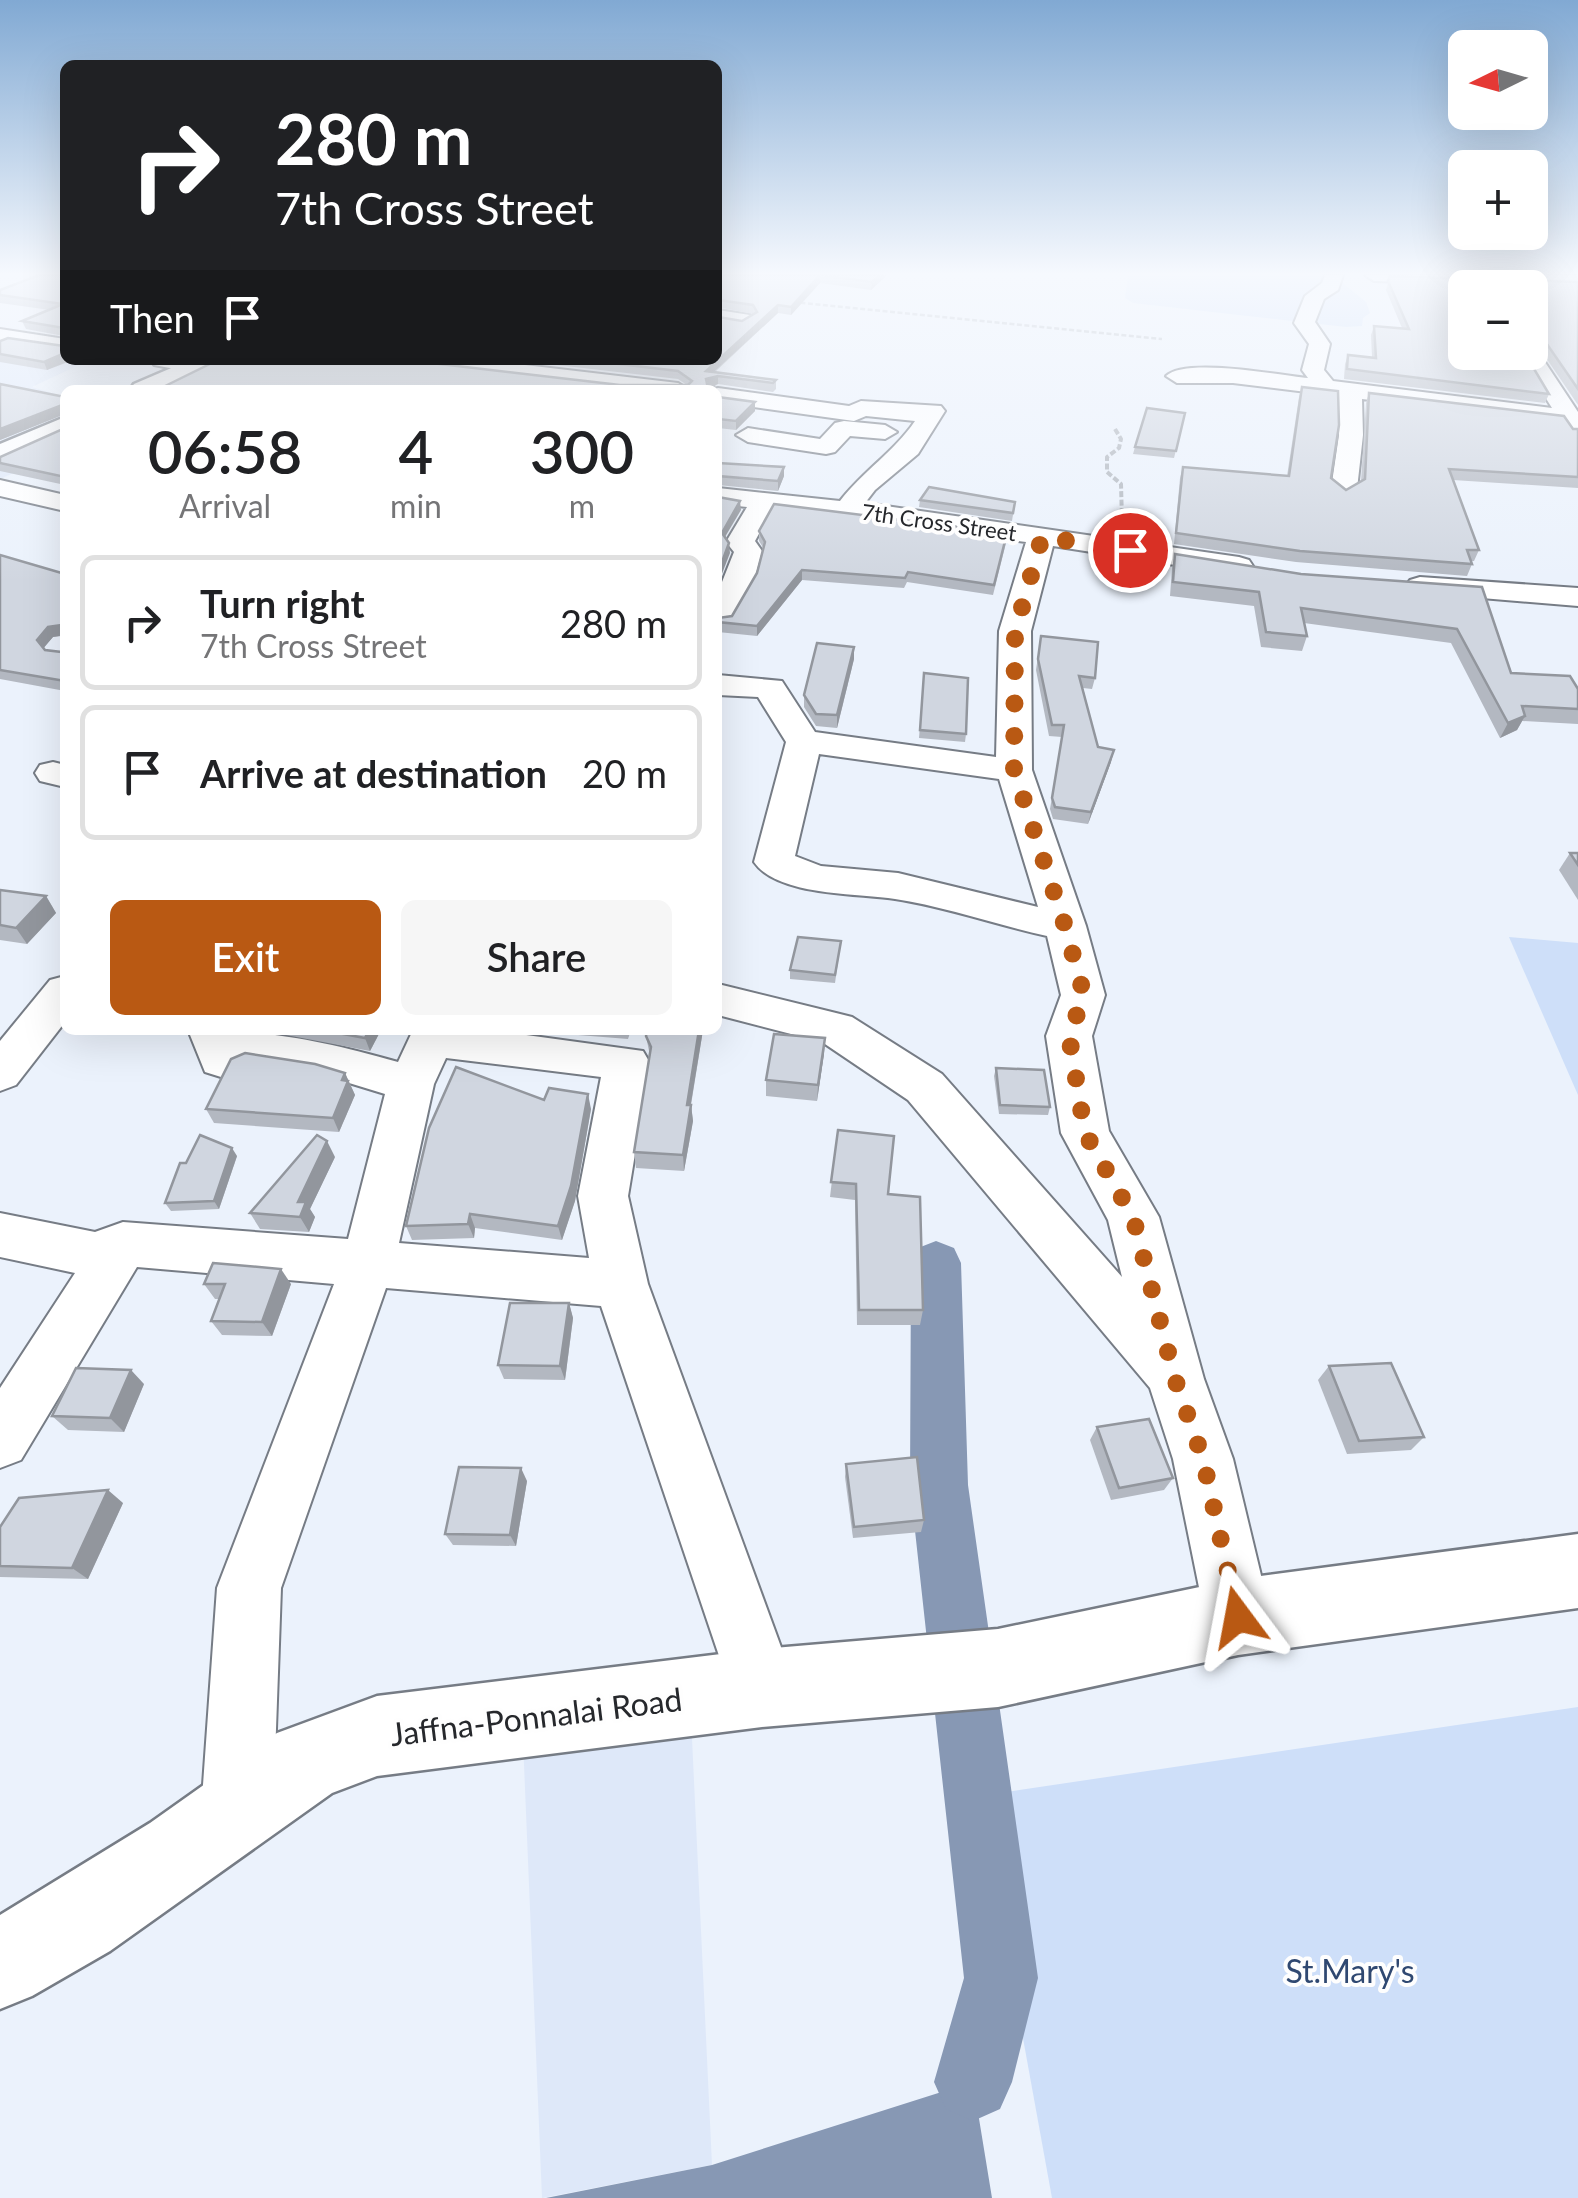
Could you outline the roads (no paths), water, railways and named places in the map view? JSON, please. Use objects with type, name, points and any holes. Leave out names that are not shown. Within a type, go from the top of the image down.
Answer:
[{"type":"main road","points":[[0,455],[60,431]]},
{"type":"main road","name":"Jaffna-Ponnalai Road","points":[[0,1964],[80,1920],[306,1762],[376,1736],[762,1688],[962,1671],[1238,1617],[1578,1571]]},
{"type":"street","points":[[589,378],[642,385]]},
{"type":"street","points":[[1245,378],[1574,423]]},
{"type":"street","points":[[1323,378],[1338,389],[1350,435],[1344,489]]},
{"type":"street","points":[[1544,378],[1574,423]]},
{"type":"street","points":[[722,395],[788,397],[854,414],[860,408],[930,416]]},
{"type":"street","points":[[788,397],[742,441],[826,447],[844,428],[930,416]]},
{"type":"street","points":[[847,508],[866,484],[909,449],[930,416]]},
{"type":"street","points":[[0,488],[60,502]]},
{"type":"street","name":"7th Cross Street","points":[[722,497],[847,508],[1258,569]]},
{"type":"street","points":[[722,610],[745,565],[748,551],[740,542],[763,502]]},
{"type":"street","points":[[1042,537],[1015,632],[1014,770],[1084,995],[1069,1036],[1085,1133],[1133,1217],[1175,1379],[1203,1459],[1238,1617]]},
{"type":"street","points":[[1396,584],[1578,596]]},
{"type":"street","points":[[722,684],[770,688],[784,716],[804,741],[1014,770]]},
{"type":"street","points":[[804,741],[774,862],[815,878],[898,886],[1065,926]]},
{"type":"street","points":[[0,1073],[60,996]]},
{"type":"street","points":[[722,1001],[836,1030],[925,1087],[1175,1379]]},
{"type":"street","points":[[218,1035],[221,1060],[246,1045],[323,1058],[411,1084]]},
{"type":"street","points":[[208,1833],[249,1588],[369,1261],[411,1084],[434,1035],[626,1063],[603,1196],[622,1284],[762,1688]]},
{"type":"street","points":[[0,1235],[96,1255],[123,1244],[622,1284]]},
{"type":"street","points":[[0,1440],[123,1244]]},
{"type":"waterway","points":[[936,1263],[939,1485],[1001,1978],[973,2082]]},
{"type":"park label","name":"St.Mary's","points":[[1350,1970]]}]
